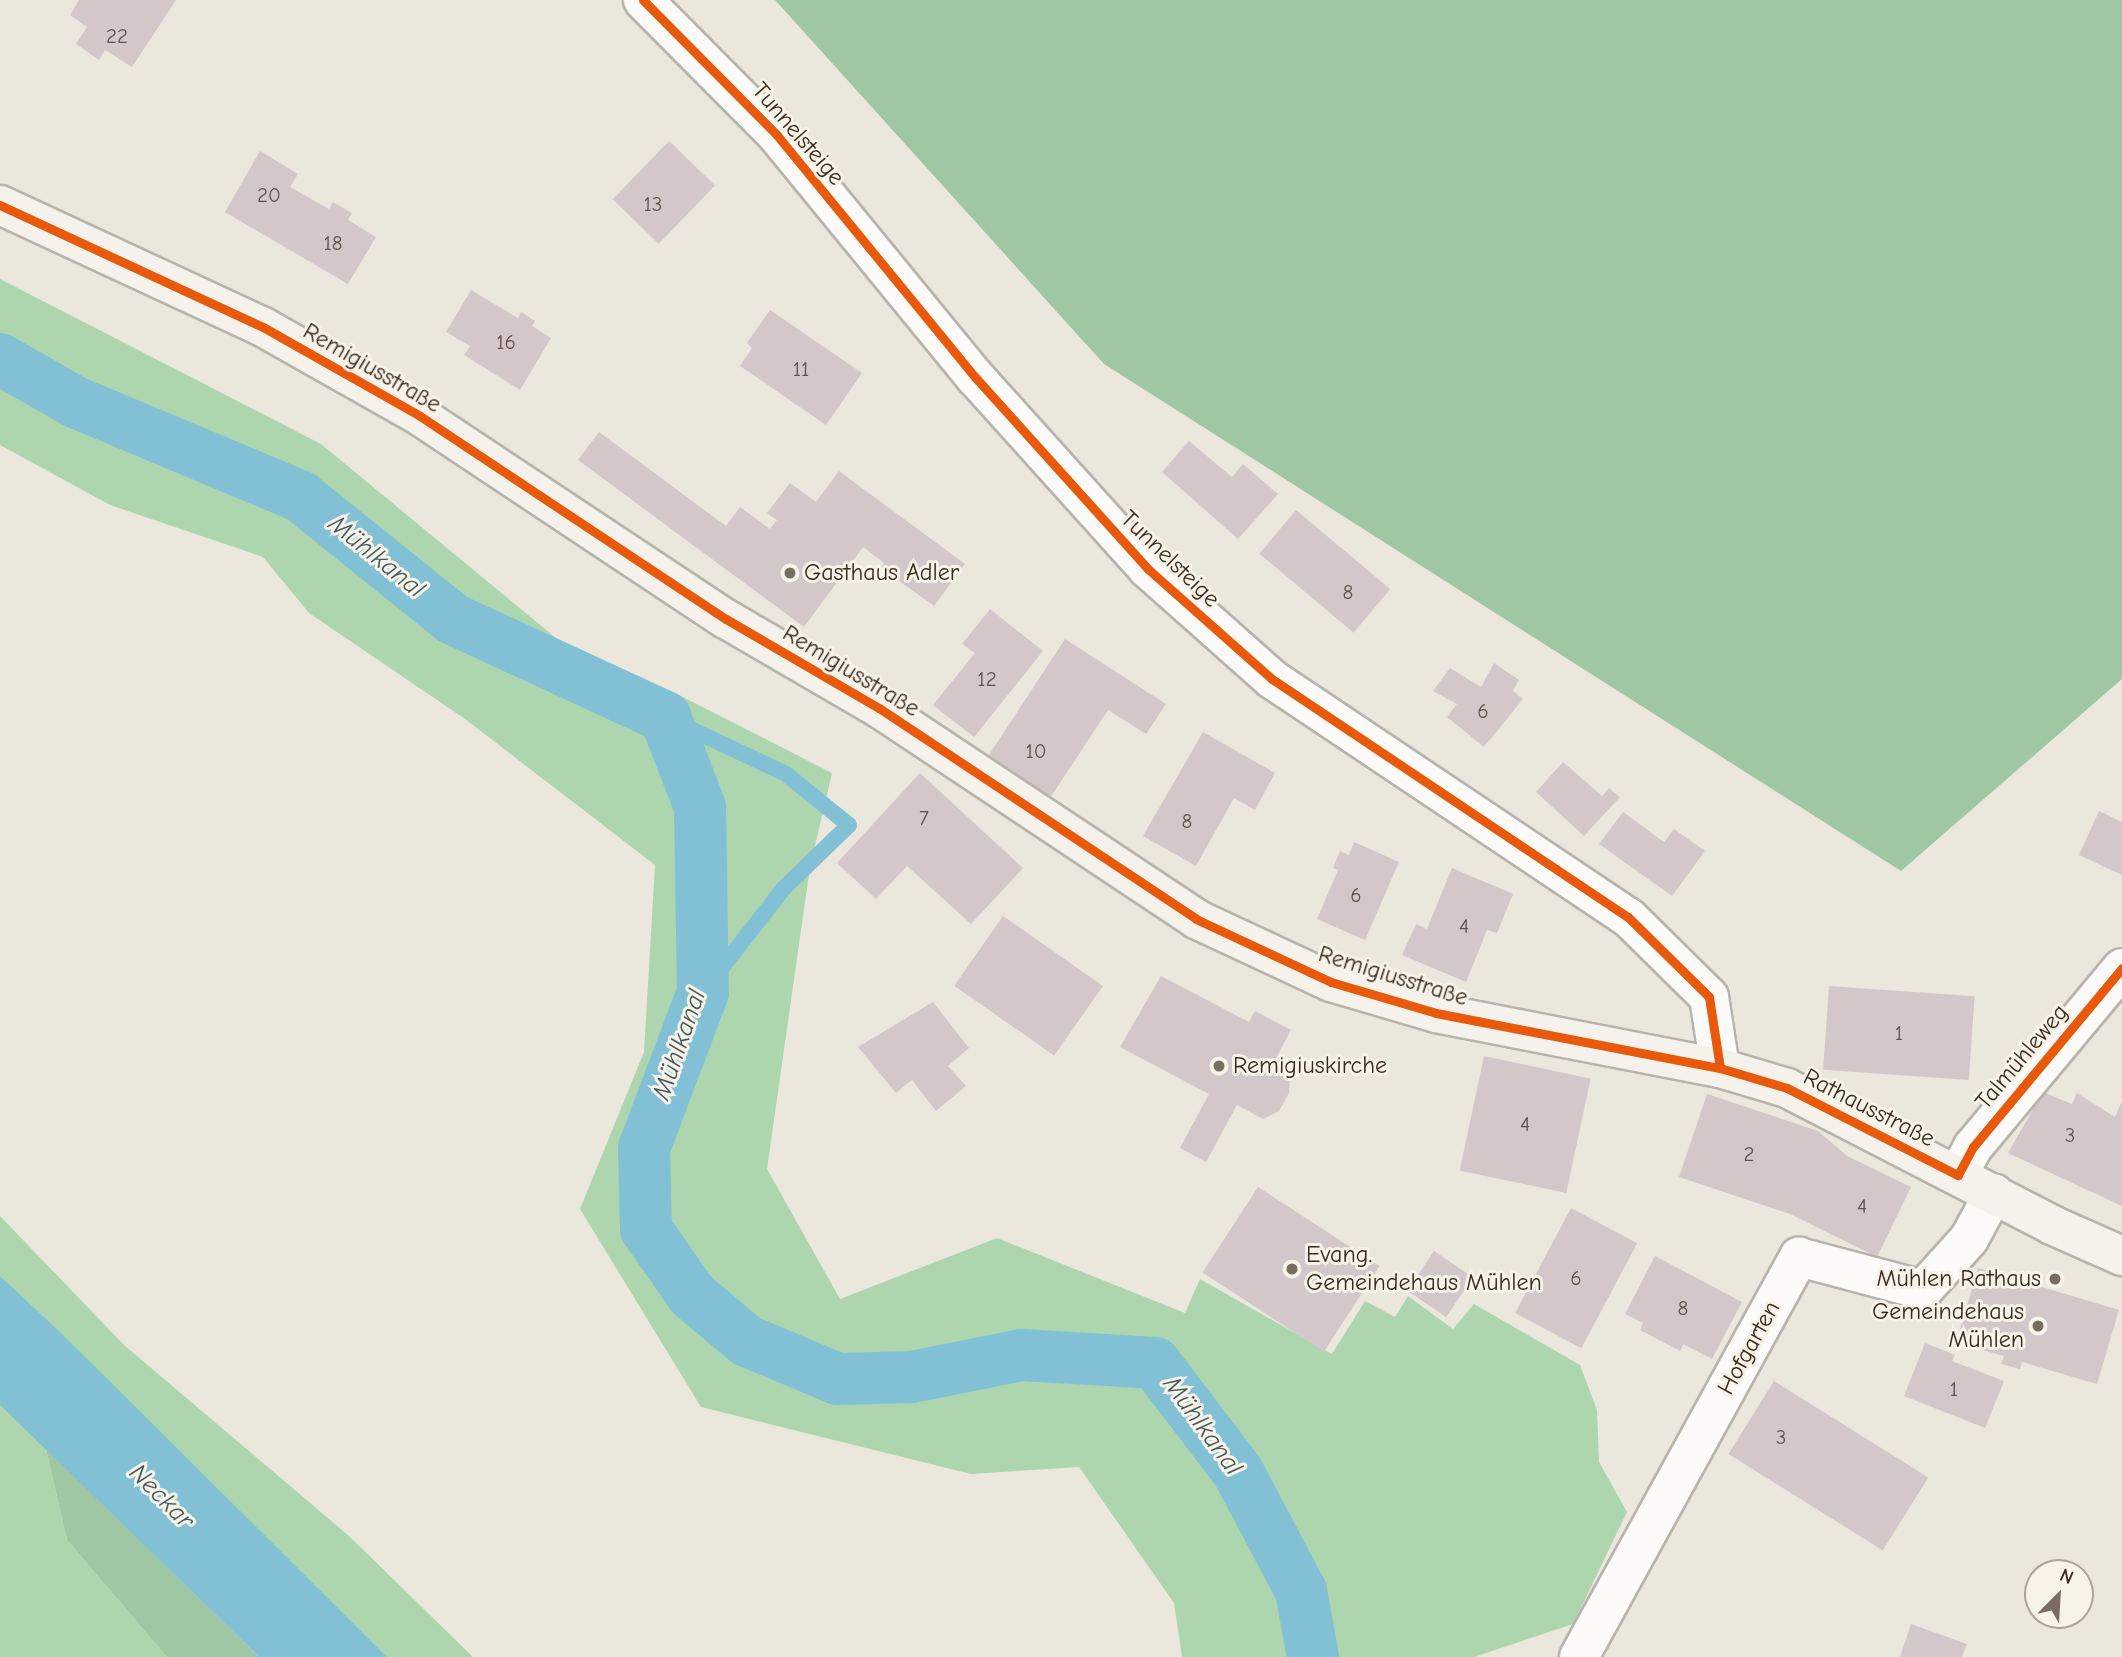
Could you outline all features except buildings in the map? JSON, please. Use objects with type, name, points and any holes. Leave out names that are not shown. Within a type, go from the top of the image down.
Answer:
[{"type":"main road","name":"Remigiusstraße","points":[[0,205],[263,327],[420,416],[726,619],[879,708],[1196,919],[1331,982],[1436,1013],[1720,1068]]},
{"type":"main road","name":"Rathausstraße","points":[[1720,1068],[1787,1088],[2122,1256]]},
{"type":"street","name":"Tunnelsteige","points":[[643,0],[776,134],[976,378],[1148,569],[1272,679],[1628,917],[1709,997],[1720,1068]]},
{"type":"street","name":"Talmühleweg","points":[[1958,1175],[1973,1147],[2122,968]]},
{"type":"street","name":"Hofgarten","points":[[1579,1657],[1799,1257],[1923,1290],[1969,1239],[1994,1193]]},
{"type":"green space","points":[[775,0],[2122,0],[2122,679],[1901,871],[1104,364]]},
{"type":"green space","points":[[0,279],[321,444],[568,648],[671,691],[832,773],[810,867],[767,1169],[840,1299],[997,1238],[1185,1313],[1200,1279],[1332,1354],[1365,1301],[1395,1317],[1408,1296],[1453,1329],[1474,1304],[1580,1365],[1597,1410],[1599,1462],[1627,1512],[1573,1624],[1474,1657],[1182,1657],[1174,1603],[1079,1467],[971,1474],[701,1407],[580,1209],[644,1052],[655,865],[465,719],[309,613],[263,557],[110,505],[0,445]]},
{"type":"green space","points":[[0,1216],[124,1345],[349,1536],[473,1657],[387,1657],[0,1276]]},
{"type":"green space","points":[[0,1405],[46,1449],[67,1540],[167,1657],[0,1657]]},
{"type":"green space","points":[[46,1449],[259,1657],[167,1657],[67,1540]]},
{"type":"water","name":"Neckar","points":[[0,1276],[61,1333],[387,1657],[259,1657],[0,1405]]},
{"type":"waterway","name":"Mühlkanal","points":[[0,359],[75,402],[300,496],[453,619],[665,717],[700,807],[703,992],[644,1148],[646,1229],[692,1295],[747,1341],[838,1379],[912,1377],[1022,1355],[1155,1363],[1238,1472],[1301,1591],[1313,1657]]},
{"type":"waterway","points":[[665,717],[786,774],[849,825],[783,889],[703,992]]},
{"type":"cycle path","points":[[643,0],[776,134],[976,378],[1148,569],[1272,679],[1628,917],[1709,997],[1720,1068]]},
{"type":"cycle path","points":[[0,205],[263,327],[420,416],[726,619],[879,708],[1196,919],[1331,982],[1436,1013],[1720,1068],[1787,1088],[1958,1175],[1973,1147],[2122,968]]},
{"type":"place","name":"Gasthaus Adler","points":[[790,573]]},
{"type":"place","name":"Remigiuskirche","points":[[1219,1066]]},
{"type":"place","name":"Evang. Gemeindehaus Mühlen","points":[[1292,1269]]},
{"type":"place","name":"Mühlen Rathaus","points":[[2055,1279]]},
{"type":"place","name":"Gemeindehaus Mühlen","points":[[2038,1326]]}]
